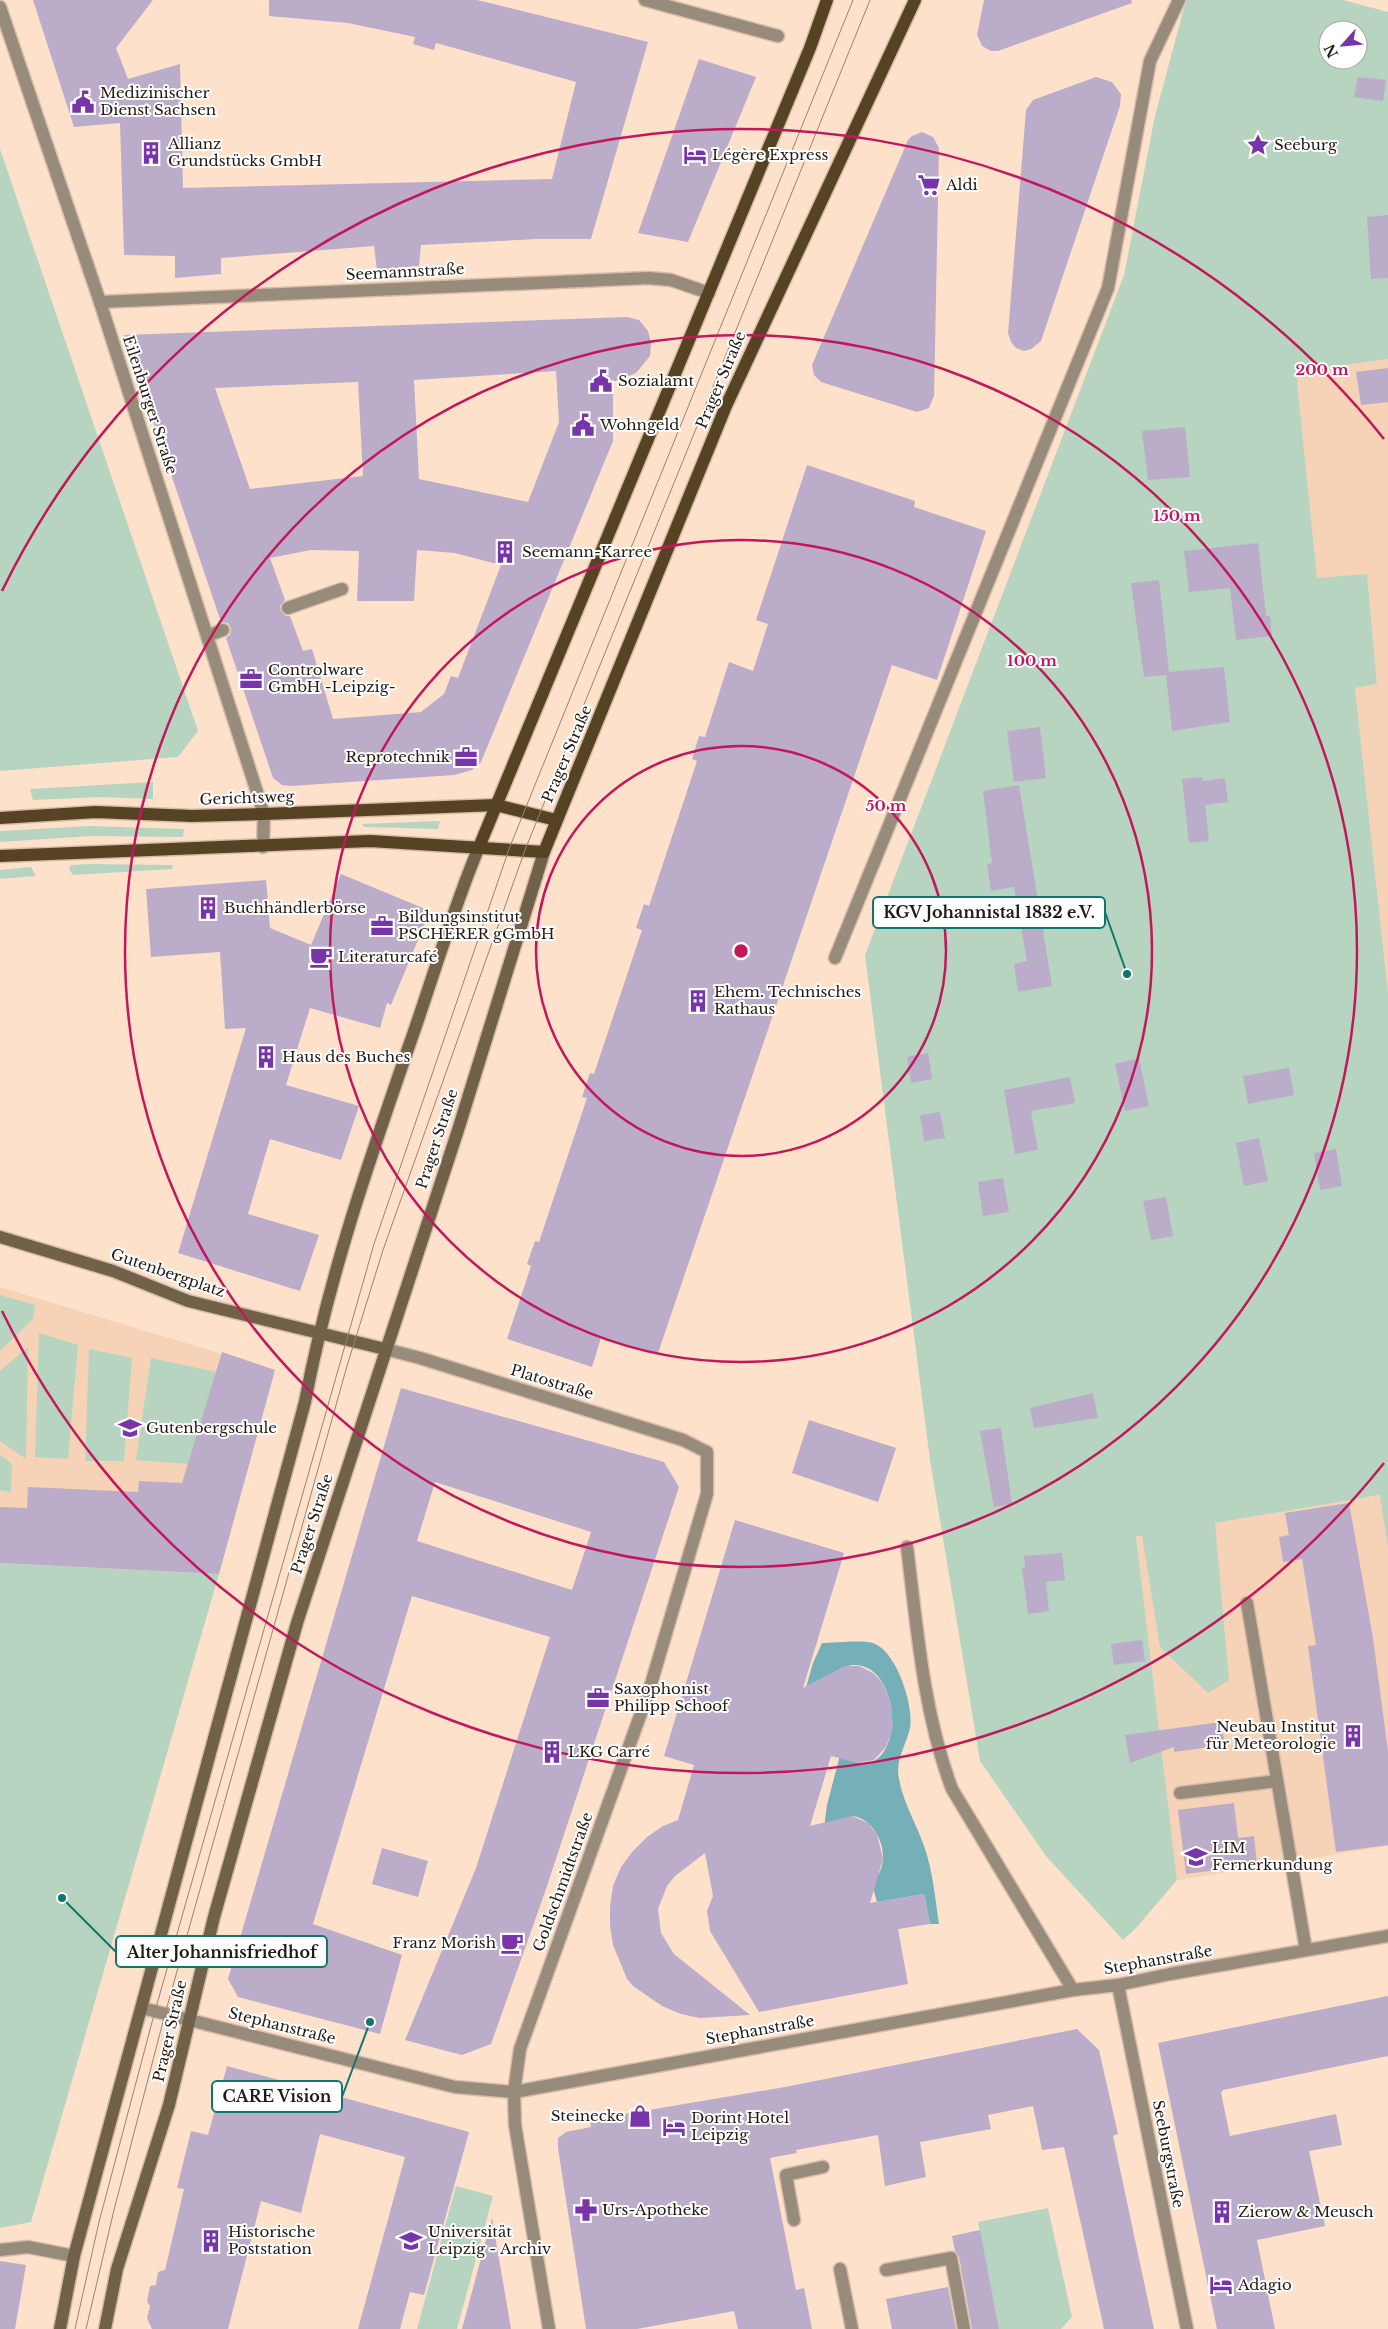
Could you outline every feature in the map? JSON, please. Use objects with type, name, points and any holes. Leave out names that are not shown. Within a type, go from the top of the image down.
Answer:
[{"type":"main road","points":[[60,2329],[74,2256],[305,1402],[318,1334],[366,1170],[459,894],[810,48],[827,0]]},
{"type":"main road","name":"Prager Straße","points":[[105,2329],[118,2269],[169,2105],[214,1917],[297,1623],[459,1127],[544,852],[609,698],[726,406],[915,0]]},
{"type":"main road","name":"Gerichtsweg","points":[[0,818],[96,812],[192,816],[496,805],[556,820]]},
{"type":"main road","points":[[0,856],[264,847],[370,841],[544,852]]},
{"type":"main road","name":"Gutenbergplatz","points":[[0,1236],[113,1271],[188,1301],[385,1349]]},
{"type":"street","points":[[644,0],[778,36]]},
{"type":"street","points":[[835,958],[1108,288],[1150,61],[1179,0]]},
{"type":"street","name":"Eilenburger Straße","points":[[0,7],[100,302],[264,814],[264,847]]},
{"type":"street","name":"Seemannstraße","points":[[100,302],[648,278],[670,280],[709,293]]},
{"type":"street","points":[[288,608],[342,589]]},
{"type":"street","points":[[206,636],[224,630]]},
{"type":"street","name":"Platostraße","points":[[385,1349],[420,1358],[673,1437],[706,1452]]},
{"type":"street","name":"Goldschmidtstraße","points":[[550,2329],[515,2125],[514,2092],[520,2049],[649,1691],[707,1494],[706,1452]]},
{"type":"street","points":[[907,1547],[920,1648],[941,1759],[952,1789],[1074,1990]]},
{"type":"street","points":[[1247,1603],[1306,1950]]},
{"type":"street","points":[[1180,1793],[1277,1781]]},
{"type":"street","name":"Stephanstraße","points":[[142,2008],[455,2087],[514,2092],[1074,1990],[1118,1985],[1388,1936]]},
{"type":"street","name":"Seeburgstraße","points":[[1118,1985],[1187,2329]]},
{"type":"street","points":[[794,2220],[786,2175],[823,2168]]},
{"type":"street","points":[[0,2250],[28,2247],[74,2256]]},
{"type":"street","points":[[886,2270],[951,2258],[964,2329]]},
{"type":"street","points":[[840,2269],[852,2329]]},
{"type":"shaded area","points":[[1388,359],[1388,993],[1355,688],[1377,684],[1367,574],[1317,579],[1296,371]]},
{"type":"shaded area","name":"Gutenbergschule","points":[[0,1287],[275,1370],[219,1574],[0,1563]]},
{"type":"shaded area","points":[[1381,1495],[1388,1549],[1388,1846],[1177,1880],[1136,1536]]},
{"type":"green space","points":[[1186,0],[1343,0],[1388,12],[1388,359],[1296,371],[1317,578],[1367,574],[1377,684],[1355,688],[1388,993],[1388,1549],[1380,1495],[1215,1523],[1229,1680],[1208,1693],[1160,1647],[1142,1536],[1136,1536],[1177,1880],[1136,1928],[1123,1940],[1046,1856],[980,1761],[930,1460],[865,955],[1124,275],[1155,116]]},
{"type":"green space","points":[[0,149],[198,731],[178,757],[0,771]]},
{"type":"green space","points":[[153,782],[153,799],[99,797],[33,800],[30,789]]},
{"type":"green space","points":[[440,821],[438,829],[364,827],[362,824]]},
{"type":"green space","points":[[90,826],[184,829],[183,837],[91,836],[0,842],[0,831]]},
{"type":"green space","points":[[71,865],[172,865],[173,867],[172,869],[73,875],[69,869]]},
{"type":"green space","points":[[31,867],[36,876],[0,879],[0,870]]},
{"type":"green space","points":[[0,1295],[35,1305],[33,1319],[0,1351]]},
{"type":"green space","points":[[39,1333],[78,1345],[68,1459],[35,1457]]},
{"type":"green space","points":[[28,1347],[26,1459],[0,1441],[0,1371]]},
{"type":"green space","points":[[89,1349],[132,1358],[124,1461],[85,1461]]},
{"type":"green space","points":[[151,1358],[216,1372],[188,1464],[136,1460]]},
{"type":"green space","points":[[0,1455],[12,1464],[11,1492],[0,1490]]},
{"type":"green space","points":[[0,1563],[219,1574],[31,2222],[0,2228]]},
{"type":"green space","points":[[456,2186],[493,2196],[457,2329],[417,2329]]},
{"type":"green space","points":[[1048,2208],[1072,2317],[1061,2329],[999,2329],[978,2222]]},
{"type":"water","points":[[857,1641],[875,1644],[883,1649],[890,1658],[902,1681],[911,1718],[910,1728],[898,1765],[899,1779],[903,1796],[921,1837],[930,1865],[939,1924],[930,1924],[924,1894],[877,1902],[874,1885],[881,1868],[882,1849],[877,1834],[866,1822],[852,1816],[823,1836],[827,1805],[840,1755],[862,1763],[878,1759],[888,1744],[892,1725],[890,1703],[883,1683],[870,1669],[852,1665],[847,1666],[805,1691],[813,1663],[822,1643]]},
{"type":"building","name":"Allianz Grundstücks GmbH","points":[[33,0],[153,0],[116,48],[128,79],[180,64],[183,188],[552,179],[576,82],[436,43],[434,50],[413,44],[415,37],[348,23],[269,16],[269,0],[477,0],[648,42],[591,239],[537,239],[421,245],[419,266],[377,270],[374,246],[221,258],[221,274],[175,278],[175,256],[124,255],[120,123],[74,127]]},
{"type":"building","points":[[984,0],[1131,0],[1132,3],[998,51],[991,51],[982,46],[977,35]]},
{"type":"building","name":"Légère Express","points":[[699,59],[756,77],[688,242],[638,233]]},
{"type":"building","points":[[1096,77],[1112,82],[1121,94],[1120,106],[1041,341],[1031,349],[1024,351],[1016,348],[1011,342],[1008,333],[1026,110],[1033,100]]},
{"type":"building","points":[[1358,77],[1386,80],[1383,101],[1354,97]]},
{"type":"building","points":[[922,132],[933,137],[939,148],[934,396],[929,408],[917,412],[821,382],[814,375],[812,365],[908,140]]},
{"type":"building","points":[[1388,215],[1388,278],[1371,279],[1367,217]]},
{"type":"building","name":"Seemann-Karree","points":[[627,317],[639,320],[648,331],[651,343],[650,356],[636,373],[613,382],[613,441],[481,762],[472,770],[454,775],[291,786],[282,785],[273,778],[226,638],[230,635],[231,628],[228,623],[221,622],[124,335]],"holes":[[[556,371],[559,422],[528,502],[419,479],[414,380]],[[358,382],[363,476],[250,489],[215,388]],[[311,550],[359,551],[357,601],[414,601],[417,550],[455,553],[501,565],[458,678],[451,676],[444,694],[421,712],[333,719],[312,649],[303,651],[290,616],[286,616],[281,611],[280,606],[285,600],[270,558]]]},
{"type":"building","points":[[1388,368],[1388,402],[1361,405],[1356,372]]},
{"type":"building","points":[[1185,427],[1190,477],[1148,480],[1142,431]]},
{"type":"building","name":"Ehem. Technisches Rathaus","points":[[807,465],[915,501],[914,507],[986,531],[937,680],[892,665],[658,1353],[601,1338],[592,1367],[507,1339],[531,1266],[527,1264],[535,1241],[539,1242],[587,1098],[582,1097],[590,1073],[594,1074],[642,930],[636,928],[644,904],[649,906],[697,761],[692,759],[699,736],[705,737],[729,662],[753,671],[768,624],[756,620]]},
{"type":"building","points":[[1258,543],[1266,616],[1270,616],[1272,636],[1236,640],[1230,588],[1189,592],[1184,551]]},
{"type":"building","points":[[1159,580],[1169,672],[1224,667],[1230,722],[1172,731],[1166,675],[1144,677],[1131,583]]},
{"type":"building","points":[[1040,727],[1046,778],[1014,782],[1007,731]]},
{"type":"building","points":[[1202,777],[1203,781],[1225,778],[1228,802],[1205,805],[1209,841],[1189,843],[1182,779]]},
{"type":"building","points":[[1019,785],[1052,986],[1018,992],[1014,964],[1027,961],[1014,887],[991,891],[987,864],[992,863],[983,791]]},
{"type":"building","name":"Haus des Buches","points":[[341,874],[430,911],[391,1005],[387,1003],[380,1028],[310,1008],[286,1085],[359,1106],[341,1160],[270,1139],[248,1214],[319,1235],[300,1291],[178,1253],[246,1028],[225,1029],[220,952],[151,957],[146,889],[266,880],[270,928],[311,945]]},
{"type":"building","points":[[928,1053],[932,1079],[911,1083],[907,1057]]},
{"type":"building","points":[[1139,1058],[1149,1106],[1125,1111],[1115,1064]]},
{"type":"building","points":[[1289,1068],[1294,1095],[1248,1104],[1243,1076]]},
{"type":"building","points":[[1070,1077],[1075,1103],[1031,1111],[1038,1150],[1015,1154],[1004,1090]]},
{"type":"building","points":[[940,1112],[945,1138],[924,1141],[920,1115]]},
{"type":"building","points":[[1259,1138],[1268,1181],[1244,1186],[1236,1143]]},
{"type":"building","points":[[1336,1149],[1342,1186],[1320,1190],[1314,1153]]},
{"type":"building","points":[[1003,1178],[1009,1212],[983,1216],[978,1182]]},
{"type":"building","points":[[1166,1197],[1173,1236],[1151,1240],[1143,1201]]},
{"type":"building","points":[[222,1352],[275,1370],[219,1574],[0,1563],[0,1507],[27,1508],[28,1487],[138,1492],[139,1481],[182,1483]]},
{"type":"building","points":[[401,1388],[664,1462],[679,1487],[545,1892],[491,2044],[462,2055],[405,2040],[476,1868],[550,1637],[412,1596],[313,1924],[402,1955],[380,2034],[238,1997],[228,1979]],"holes":[[[435,1482],[591,1532],[572,1590],[417,1541]]]},
{"type":"building","points":[[1093,1393],[1098,1418],[1034,1428],[1030,1408]]},
{"type":"building","points":[[809,1420],[896,1448],[878,1502],[792,1473]]},
{"type":"building","points":[[1001,1428],[1012,1504],[994,1507],[980,1431]]},
{"type":"building","name":"Neubau Institut für Meteorologie","points":[[1349,1503],[1373,1638],[1388,1751],[1388,1845],[1336,1852],[1308,1646],[1316,1645],[1302,1559],[1283,1562],[1279,1537],[1289,1535],[1285,1513]]},
{"type":"building","points":[[735,1520],[844,1553],[803,1688],[845,1666],[859,1666],[873,1673],[882,1682],[891,1702],[893,1728],[886,1747],[874,1760],[858,1763],[831,1756],[810,1826],[852,1816],[868,1823],[877,1834],[883,1859],[870,1903],[924,1894],[930,1924],[898,1929],[908,1984],[759,2012],[710,1931],[707,1911],[713,1896],[705,1853],[675,1876],[667,1886],[658,1909],[661,1933],[674,1954],[750,2015],[700,2018],[681,2014],[662,2006],[633,1986],[627,1979],[613,1945],[610,1926],[610,1906],[613,1886],[621,1867],[633,1851],[647,1837],[663,1826],[678,1820],[694,1765],[664,1756]]},
{"type":"building","points":[[1062,1553],[1065,1580],[1046,1582],[1049,1611],[1028,1614],[1022,1568],[1025,1568],[1024,1556]]},
{"type":"building","points":[[1142,1640],[1145,1661],[1114,1665],[1111,1644]]},
{"type":"building","points":[[1221,1722],[1225,1745],[1174,1752],[1174,1747],[1130,1763],[1125,1735]]},
{"type":"building","points":[[1234,1803],[1238,1838],[1254,1836],[1257,1865],[1186,1874],[1178,1810]]},
{"type":"building","points":[[382,1848],[428,1861],[418,1897],[372,1884]]},
{"type":"building","points":[[1388,1996],[1388,2056],[1223,2090],[1221,2093],[1230,2136],[1336,2114],[1342,2145],[1309,2151],[1325,2226],[1257,2240],[1275,2329],[1217,2329],[1158,2043]]},
{"type":"building","points":[[1077,2029],[1099,2050],[1118,2134],[1113,2136],[1154,2329],[1104,2329],[1064,2147],[1042,2150],[1033,2106],[988,2115],[991,2129],[920,2142],[926,2177],[885,2186],[878,2135],[796,2150],[797,2153],[770,2158],[796,2290],[804,2288],[812,2329],[738,2329],[734,2311],[637,2329],[586,2329],[558,2148],[558,2138],[566,2132],[591,2127],[590,2120],[785,2087]]},
{"type":"building","points":[[227,2066],[469,2132],[424,2295],[410,2292],[400,2329],[358,2329],[405,2157],[320,2134],[301,2213],[261,2201],[228,2329],[152,2329],[147,2318],[150,2306],[147,2301],[150,2286],[156,2285],[158,2272],[165,2270],[184,2189],[177,2188],[191,2131],[208,2135]]},
{"type":"building","points":[[492,2218],[511,2329],[462,2329]]},
{"type":"building","points":[[980,2230],[999,2329],[972,2329],[959,2257],[955,2251],[952,2236]]},
{"type":"building","points":[[0,2261],[26,2265],[15,2329],[0,2329]]},
{"type":"building","points":[[948,2287],[956,2329],[892,2329],[886,2299]]},
{"type":"tram line","points":[[75,2329],[99,2222],[155,2011],[374,1244],[509,849],[853,0]]},
{"type":"tram line","points":[[86,2329],[114,2210],[165,2014],[347,1366],[383,1250],[525,850],[870,0]]},
{"type":"place","name":"Medizinischer Dienst Sachsen","points":[[83,102]]},
{"type":"place","name":"Seeburg","points":[[1258,145]]},
{"type":"place","name":"Allianz Grundstücks GmbH","points":[[151,153]]},
{"type":"place","name":"Légère Express","points":[[695,155]]},
{"type":"place","name":"Aldi","points":[[929,185]]},
{"type":"place","name":"Sozialamt","points":[[601,381]]},
{"type":"place","name":"Wohngeld","points":[[583,425]]},
{"type":"place","name":"Seemann-Karree","points":[[505,552]]},
{"type":"place","name":"Controlware GmbH -Leipzig-","points":[[251,679]]},
{"type":"place","name":"Reprotechnik","points":[[466,757]]},
{"type":"place","name":"Buchhändlerbörse","points":[[208,908]]},
{"type":"place","name":"Bildungsinstitut PSCHERER gGmbH","points":[[382,926]]},
{"type":"place","name":"Literaturcafé","points":[[321,957]]},
{"type":"place","name":"KGV Johannistal 1832 e.V.","points":[[1127,974]]},
{"type":"place","name":"Ehem. Technisches Rathaus","points":[[698,1001]]},
{"type":"place","name":"Haus des Buches","points":[[266,1057]]},
{"type":"place","name":"Gutenbergschule","points":[[130,1428]]},
{"type":"place","name":"Saxophonist Philipp Schoof","points":[[598,1698]]},
{"type":"place","name":"Neubau Institut für Meteorologie","points":[[1353,1736]]},
{"type":"place","name":"LKG Carré","points":[[552,1752]]},
{"type":"place","name":"LIM Fernerkundung","points":[[1196,1857]]},
{"type":"place","name":"Alter Johannisfriedhof","points":[[62,1898]]},
{"type":"place","name":"Franz Morish","points":[[512,1943]]},
{"type":"place","name":"CARE Vision","points":[[370,2022]]},
{"type":"place","name":"Steinecke","points":[[640,2116]]},
{"type":"place","name":"Dorint Hotel Leipzig","points":[[674,2127]]},
{"type":"place","name":"Urs-Apotheke","points":[[586,2210]]},
{"type":"place","name":"Zierow & Meusch","points":[[1222,2212]]},
{"type":"place","name":"Historische Poststation","points":[[211,2241]]},
{"type":"place","name":"Universität Leipzig - Archiv","points":[[411,2241]]},
{"type":"place","name":"Adagio","points":[[1221,2285]]}]
